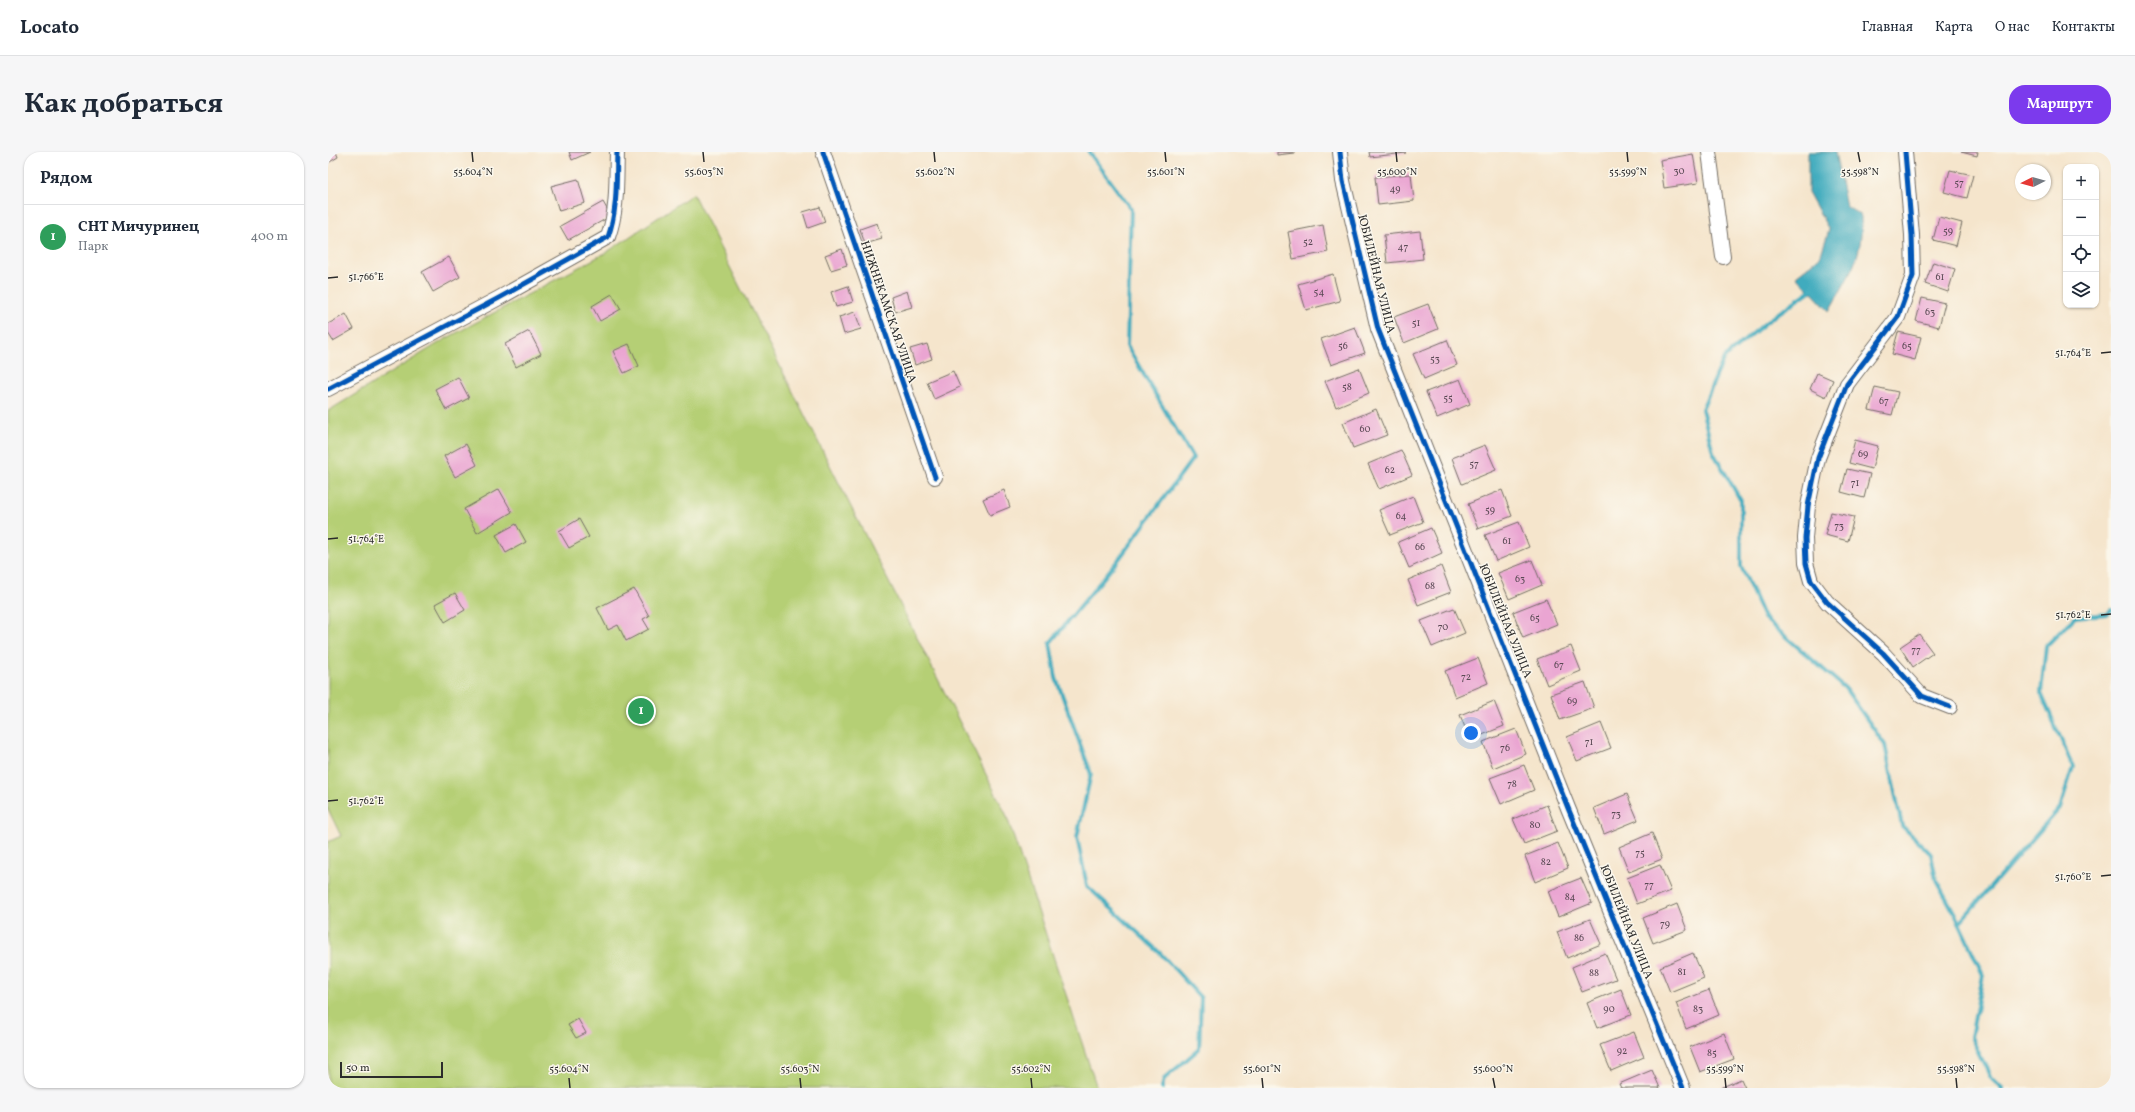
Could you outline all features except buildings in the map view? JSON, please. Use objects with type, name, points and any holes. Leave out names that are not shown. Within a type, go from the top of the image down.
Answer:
[{"type":"street","points":[[328,389],[499,298],[608,237],[614,220],[616,202],[617,152]]},
{"type":"street","name":"НИЖНЕКАМСКАЯ УЛИЦА","points":[[823,152],[935,477]]},
{"type":"street","name":"ЮБИЛЕЙНАЯ УЛИЦА","points":[[1340,152],[1343,181],[1378,329],[1568,808],[1683,1088]]},
{"type":"street","points":[[1709,152],[1723,257]]},
{"type":"street","points":[[1905,152],[1912,235],[1913,276],[1898,317],[1848,384],[1818,458],[1808,506],[1805,538],[1806,563],[1811,581],[1827,602],[1883,653],[1922,696],[1950,707]]},
{"type":"green space","points":[[693,194],[1006,814],[1097,1088],[328,1088],[328,842],[341,836],[328,809],[328,411],[447,338],[607,252]]},
{"type":"water","points":[[1808,152],[1835,152],[1846,206],[1861,216],[1860,244],[1854,266],[1829,311],[1796,276],[1820,257],[1829,230],[1808,192]]},
{"type":"waterway","points":[[1089,152],[1131,209],[1127,346],[1193,458],[1119,559],[1050,643],[1056,678],[1091,774],[1077,837],[1087,886],[1160,953],[1201,998],[1199,1049],[1164,1079],[1162,1088]]},
{"type":"waterway","points":[[1814,288],[1770,319],[1724,358],[1702,409],[1713,452],[1741,501],[1741,566],[1764,618],[1845,688],[1885,745],[1902,826],[1931,854],[1936,880],[1955,914],[1983,975],[1971,1037],[1990,1076],[2002,1088]]},
{"type":"waterway","points":[[1959,923],[2060,808],[2073,767],[2041,693],[2046,646],[2075,617],[2107,614],[2111,610]]},
{"type":"cycle path","points":[[328,389],[499,298],[608,237],[615,205],[617,152]]},
{"type":"cycle path","points":[[823,152],[935,477]]},
{"type":"cycle path","points":[[1340,152],[1343,181],[1378,329],[1568,808],[1683,1088]]},
{"type":"cycle path","points":[[1905,152],[1912,235],[1913,276],[1898,317],[1847,384],[1818,458],[1808,506],[1805,538],[1806,563],[1811,581],[1827,602],[1883,653],[1922,696],[1950,707]]},
{"type":"place","name":"СНТ Мичуринец","points":[[641,711]]}]
